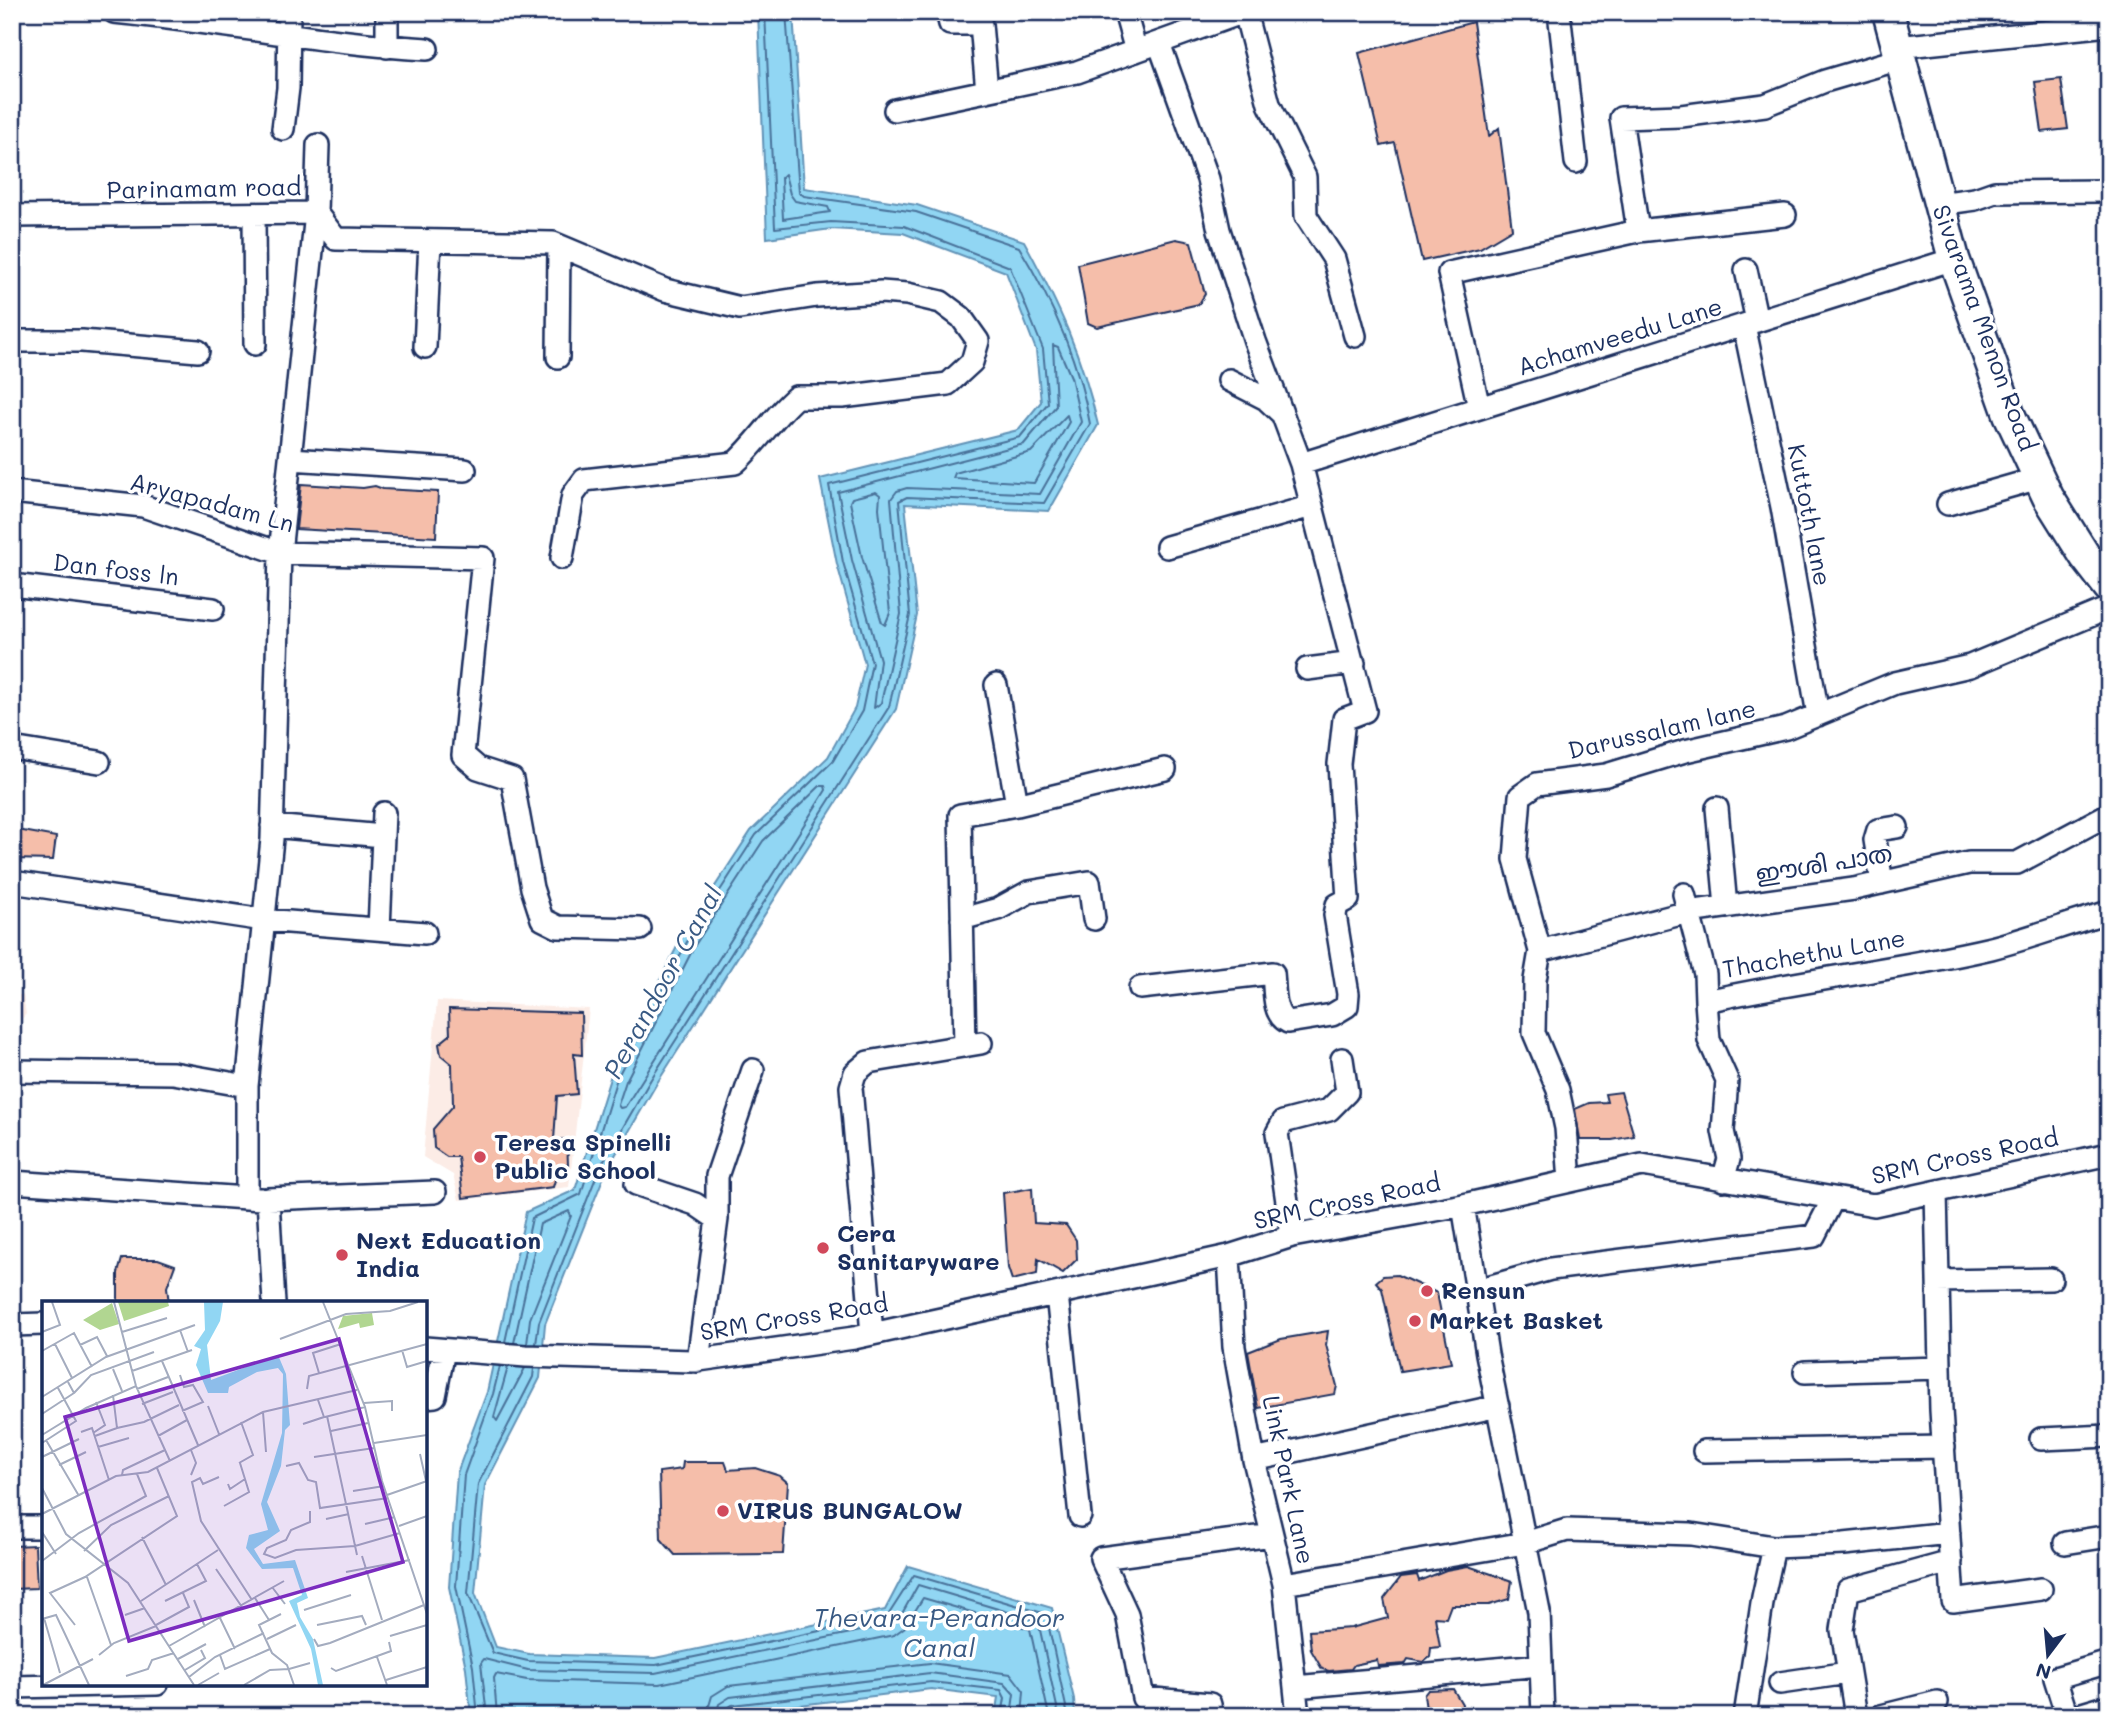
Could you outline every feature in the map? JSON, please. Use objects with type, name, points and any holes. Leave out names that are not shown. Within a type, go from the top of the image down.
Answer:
[{"type":"street","points":[[114,12],[202,21],[387,47],[427,49]]},
{"type":"street","points":[[283,129],[289,12]]},
{"type":"street","points":[[387,12],[387,47]]},
{"type":"street","points":[[947,12],[950,24],[981,24],[987,91]]},
{"type":"street","points":[[1125,12],[1136,51]]},
{"type":"street","points":[[895,110],[1077,72],[1245,12],[1269,104],[1306,177],[1306,216],[1334,259],[1355,336]]},
{"type":"street","points":[[1559,12],[1576,162]]},
{"type":"street","name":"Sivarama Menon Road","points":[[1888,12],[1954,259],[2009,414],[2039,478],[2085,556],[2109,587]]},
{"type":"street","points":[[1638,231],[1621,118],[1681,116],[1765,105],[1899,53],[2109,26]]},
{"type":"street","points":[[1140,988],[1273,972],[1277,1011],[1288,1023],[1332,1015],[1347,1006],[1349,994],[1335,915],[1337,905],[1349,899],[1339,764],[1344,719],[1365,711],[1301,464],[1255,341],[1219,230],[1208,179],[1159,43]]},
{"type":"street","points":[[274,1301],[258,1199],[247,1086],[272,826],[280,553],[316,213],[318,145]]},
{"type":"street","points":[[1938,204],[1975,199],[1995,192],[2102,191]]},
{"type":"street","name":"Parinamam road","points":[[12,216],[316,213],[336,239],[556,245]]},
{"type":"street","points":[[254,214],[255,344]]},
{"type":"street","points":[[1479,408],[1449,273],[1638,231],[1784,215]]},
{"type":"street","points":[[425,347],[430,241]]},
{"type":"street","points":[[558,357],[556,245],[665,290],[740,308],[817,296],[881,292],[941,302],[961,317],[978,341],[972,362],[948,384],[842,397],[796,397],[772,417],[749,450],[735,463],[584,481],[573,495],[562,558]]},
{"type":"street","name":"Achamveedu Lane","points":[[1301,464],[1954,259]]},
{"type":"street","name":"Kuttoth lane","points":[[1746,270],[1751,323],[1818,715]]},
{"type":"street","points":[[12,341],[82,341],[198,351]]},
{"type":"street","points":[[1229,380],[1266,398],[1283,415]]},
{"type":"street","points":[[290,459],[466,470]]},
{"type":"street","points":[[1948,504],[2039,478]]},
{"type":"street","name":"Aryapadam Ln","points":[[12,492],[143,506],[280,553],[483,558],[463,755],[478,768],[512,779],[532,888],[542,919],[558,927],[640,929]]},
{"type":"street","points":[[1167,547],[1312,506]]},
{"type":"street","name":"Dan foss ln","points":[[12,584],[213,609]]},
{"type":"street","name":"Darussalam lane","points":[[1570,1181],[1566,1128],[1558,1090],[1534,1033],[1535,980],[1540,951],[1516,859],[1520,796],[1537,784],[1606,775],[1685,751],[1786,728],[1895,682],[1970,666],[2109,608]]},
{"type":"street","points":[[1307,669],[1354,663]]},
{"type":"street","points":[[996,685],[1017,805]]},
{"type":"street","points":[[12,748],[99,762]]},
{"type":"street","points":[[872,1334],[851,1087],[856,1073],[868,1062],[973,1044],[962,919],[960,815],[1017,805],[1165,769]]},
{"type":"street","points":[[1717,808],[1726,907]]},
{"type":"street","points":[[379,929],[384,813]]},
{"type":"street","name":"ഈശി പാത","points":[[1540,951],[1686,903],[1726,907],[1882,883],[1969,863],[2017,863],[2109,814]]},
{"type":"street","points":[[272,826],[383,836]]},
{"type":"street","points":[[1882,883],[1875,840],[1878,830],[1897,827]]},
{"type":"street","points":[[12,882],[264,920],[425,933]]},
{"type":"street","points":[[962,919],[999,909],[1029,892],[1089,882],[1094,919]]},
{"type":"street","points":[[1686,903],[1705,974],[1706,1001]]},
{"type":"street","name":"Thachethu Lane","points":[[1723,1180],[1729,1159],[1723,1131],[1727,1080],[1709,1040],[1706,1001],[1792,982],[1879,970],[1993,947],[2109,912]]},
{"type":"street","points":[[1292,1236],[1277,1133],[1283,1122],[1329,1110],[1347,1092],[1342,1059]]},
{"type":"street","points":[[698,1360],[717,1219],[717,1176],[754,1070]]},
{"type":"street","points":[[12,1071],[173,1073],[247,1086]]},
{"type":"street","name":"SRM Cross Road","points":[[435,1349],[553,1357],[698,1360],[872,1334],[1229,1256],[1292,1236],[1464,1205],[1642,1166],[1874,1205],[2109,1154]]},
{"type":"street","points":[[12,1182],[258,1199],[435,1192]]},
{"type":"street","points":[[636,1184],[695,1204],[717,1219]]},
{"type":"street","points":[[1936,1192],[1940,1368],[1953,1601],[2041,1588]]},
{"type":"street","points":[[1477,1290],[1551,1269],[1814,1236],[1833,1199]]},
{"type":"street","points":[[1464,1205],[1498,1406],[1539,1612],[1543,1716]]},
{"type":"street","name":"Link Park Lane","points":[[1229,1256],[1234,1346],[1254,1460],[1284,1584],[1298,1716]]},
{"type":"street","points":[[1938,1281],[2050,1279]]},
{"type":"street","points":[[1057,1294],[1080,1516]]},
{"type":"street","points":[[12,1325],[42,1324]]},
{"type":"street","points":[[427,1397],[435,1395],[435,1349]]},
{"type":"street","points":[[1805,1372],[1940,1368]]},
{"type":"street","points":[[1254,1460],[1498,1406]]},
{"type":"street","points":[[2041,1439],[2109,1436]]},
{"type":"street","points":[[1704,1451],[1944,1447]]},
{"type":"street","points":[[12,1527],[42,1527]]},
{"type":"street","points":[[1284,1584],[1525,1544],[1567,1530],[1691,1534],[1774,1547],[1844,1544],[1949,1533]]},
{"type":"street","points":[[1211,1716],[1210,1704],[1143,1698],[1127,1614],[1101,1558],[1272,1535]]},
{"type":"street","points":[[2065,1543],[2109,1536]]},
{"type":"street","points":[[1745,1716],[1763,1597],[1774,1547]]},
{"type":"street","points":[[1856,1716],[1842,1630],[1848,1590],[1951,1562]]},
{"type":"street","points":[[2067,1716],[2055,1678],[2109,1662]]},
{"type":"street","points":[[1295,1687],[1541,1665]]},
{"type":"street","points":[[1780,1683],[1848,1673]]},
{"type":"street","points":[[12,1687],[60,1686]]},
{"type":"street","points":[[1881,1716],[1937,1702]]},
{"type":"street","points":[[2075,1716],[2109,1706]]},
{"type":"shaded area","points":[[12,995],[23,995],[26,1014],[16,1026],[16,1045],[12,1049]]},
{"type":"shaded area","points":[[437,1001],[589,1009],[569,1187],[459,1200],[453,1175],[423,1157]]},
{"type":"water","name":"Thevara-Perandoor Canal","points":[[758,12],[793,12],[804,188],[917,205],[1024,241],[1068,330],[1098,425],[1049,511],[905,504],[917,615],[896,709],[657,1083],[606,1171],[545,1324],[540,1378],[485,1485],[475,1593],[496,1647],[529,1654],[655,1658],[885,1610],[908,1566],[1052,1608],[1074,1699],[1075,1716],[995,1716],[998,1697],[931,1689],[708,1716],[471,1716],[466,1668],[449,1587],[457,1473],[487,1392],[526,1212],[575,1190],[611,1075],[682,937],[751,831],[828,757],[855,708],[865,664],[837,564],[820,479],[1018,430],[1041,402],[1036,350],[1006,272],[903,233],[831,229],[767,238]]},
{"type":"building","points":[[1473,22],[1489,136],[1499,128],[1512,229],[1480,248],[1422,261],[1395,143],[1381,146],[1359,53]]},
{"type":"building","points":[[2061,79],[2068,129],[2042,132],[2035,82]]},
{"type":"building","points":[[1176,239],[1191,242],[1205,294],[1199,304],[1097,327],[1088,323],[1078,264]]},
{"type":"building","points":[[301,484],[363,488],[375,486],[383,489],[438,492],[436,537],[296,529]]},
{"type":"building","points":[[12,829],[56,837],[53,860],[12,859]]},
{"type":"building","points":[[449,1009],[581,1013],[582,1055],[574,1054],[577,1094],[557,1096],[554,1140],[567,1139],[568,1165],[559,1166],[553,1187],[463,1198],[458,1157],[447,1157],[434,1148],[433,1129],[453,1106],[452,1064],[441,1055],[439,1044],[450,1035]]},
{"type":"building","points":[[1621,1092],[1634,1136],[1612,1140],[1580,1140],[1575,1109],[1589,1103],[1607,1102],[1605,1094]]},
{"type":"building","points":[[1032,1188],[1034,1223],[1066,1225],[1076,1240],[1077,1259],[1063,1273],[1038,1259],[1037,1274],[1012,1280],[1008,1268],[1003,1193]]},
{"type":"building","points":[[122,1259],[158,1259],[175,1265],[167,1287],[169,1301],[118,1301],[118,1273]]},
{"type":"building","name":"Market Basket","points":[[1397,1275],[1437,1293],[1451,1363],[1400,1371],[1382,1289],[1376,1282],[1383,1276]]},
{"type":"building","points":[[1328,1331],[1326,1345],[1337,1386],[1335,1394],[1258,1408],[1248,1352],[1281,1339]]},
{"type":"building","name":"VIRUS BUNGALOW","points":[[683,1462],[725,1462],[728,1470],[755,1468],[780,1476],[788,1483],[783,1554],[675,1555],[661,1539],[659,1472],[682,1469]]},
{"type":"building","points":[[35,1545],[37,1588],[12,1589],[12,1546]]},
{"type":"building","points":[[1468,1566],[1512,1581],[1509,1599],[1489,1605],[1451,1605],[1446,1618],[1435,1617],[1440,1647],[1431,1648],[1430,1657],[1424,1662],[1408,1659],[1405,1664],[1378,1666],[1377,1660],[1354,1665],[1351,1669],[1322,1669],[1311,1650],[1309,1631],[1351,1628],[1388,1618],[1384,1599],[1401,1577],[1417,1575],[1419,1581],[1446,1570]]},
{"type":"building","points":[[1453,1689],[1462,1704],[1461,1716],[1427,1716],[1424,1695],[1428,1690]]},
{"type":"place","name":"Teresa Spinelli Public School","points":[[480,1157]]},
{"type":"place","name":"Cera Sanitaryware","points":[[823,1248]]},
{"type":"place","name":"Next Education India","points":[[342,1255]]},
{"type":"place","name":"Rensun","points":[[1427,1291]]},
{"type":"place","name":"Market Basket","points":[[1415,1321]]},
{"type":"place","name":"VIRUS BUNGALOW","points":[[723,1511]]},
{"type":"water label","name":"Perandoor Canal","points":[[663,982]]}]
